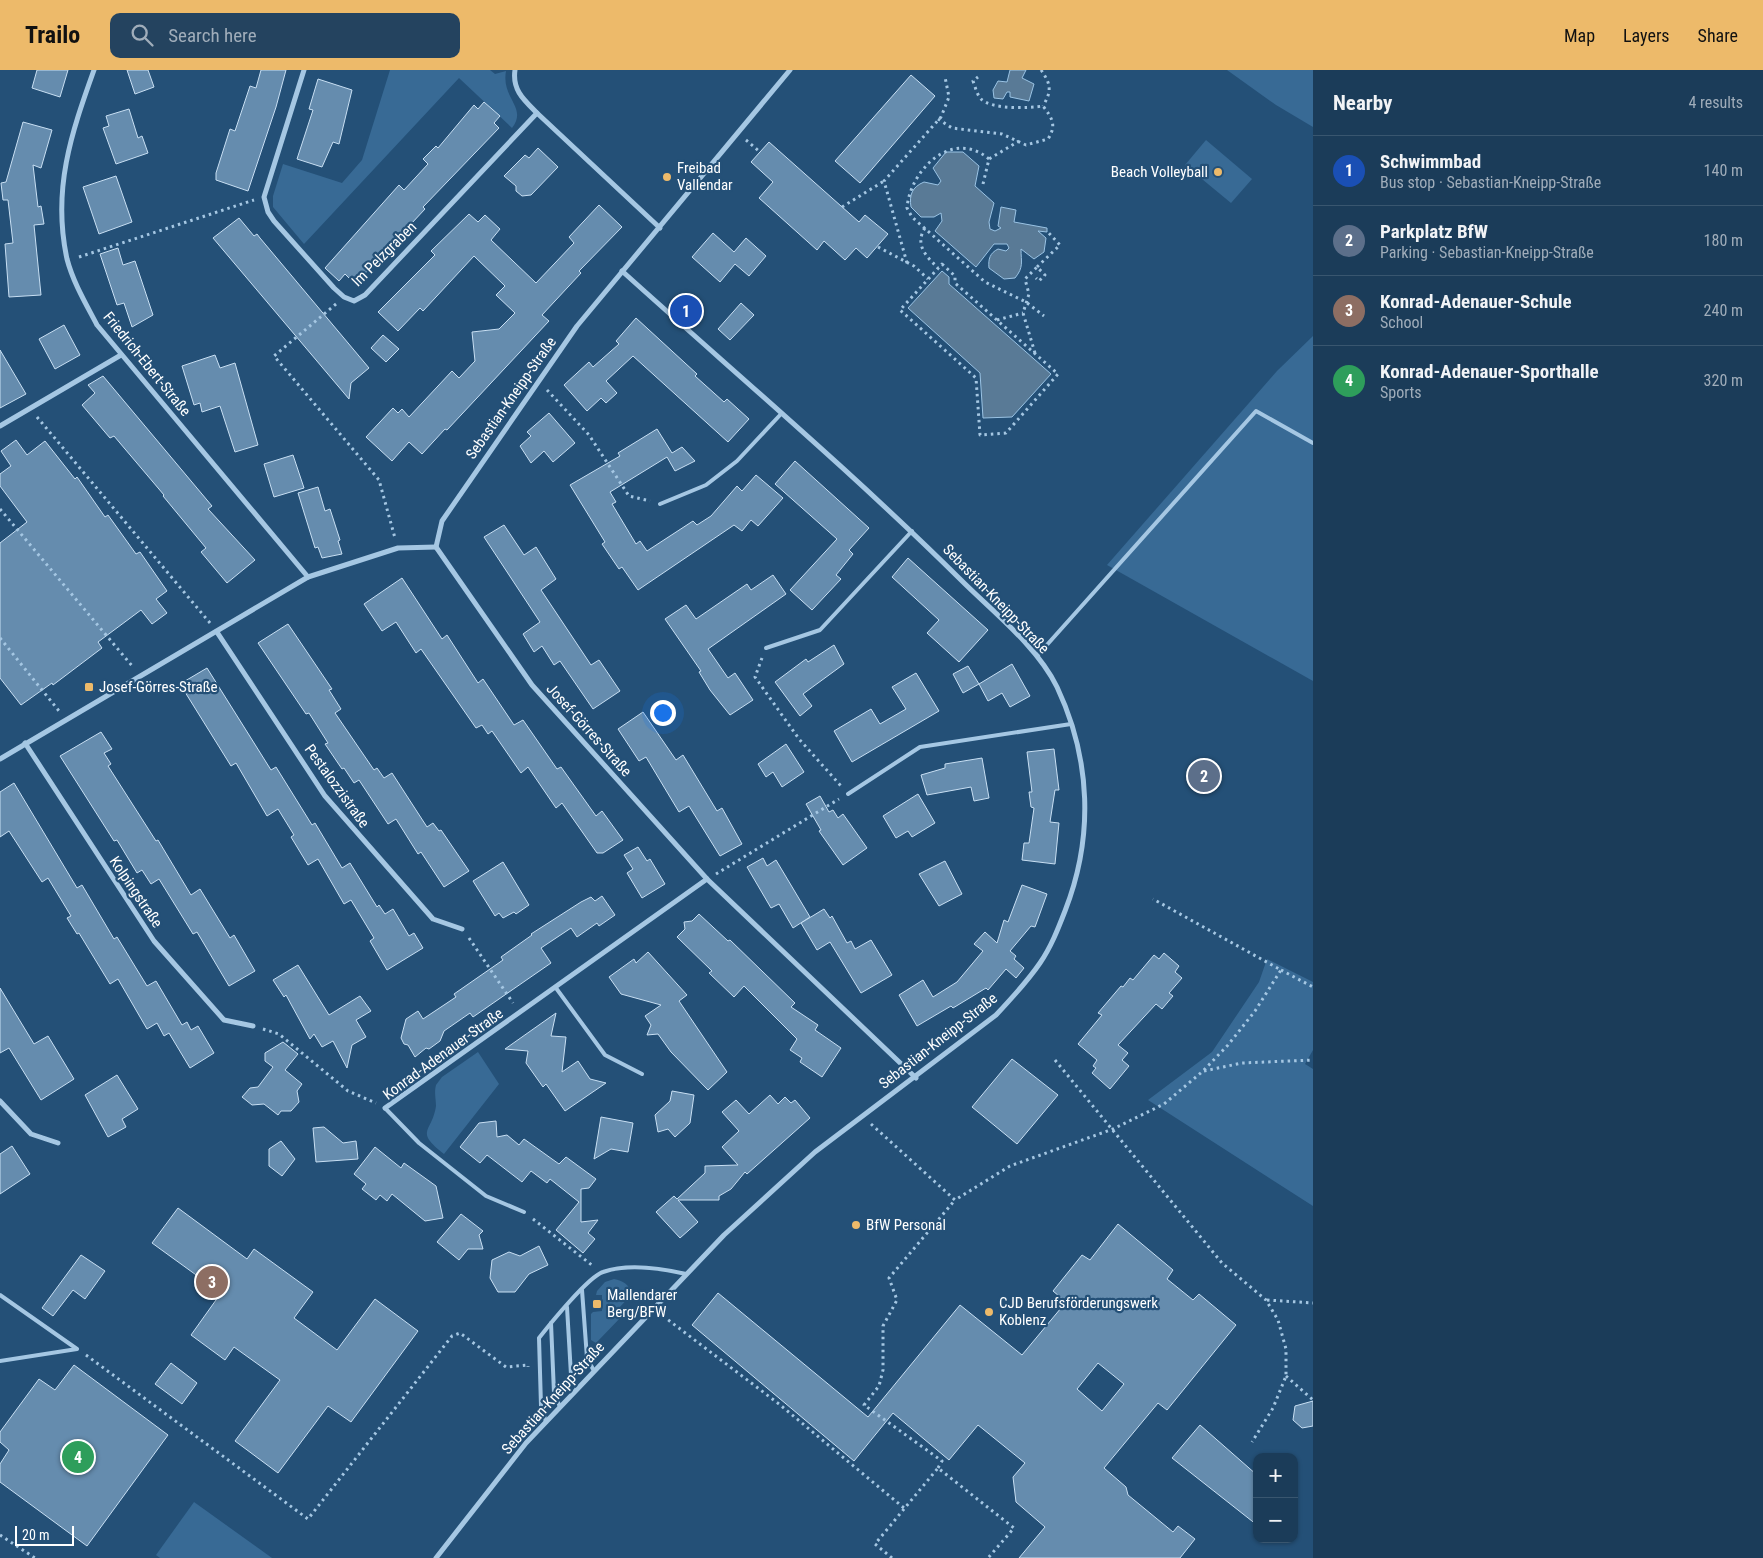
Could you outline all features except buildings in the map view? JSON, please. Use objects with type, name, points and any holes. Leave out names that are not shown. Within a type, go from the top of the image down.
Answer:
[{"type":"street","name":"Friedrich-Ebert-Straße","points":[[94,70],[67,152],[61,204],[68,260],[81,296],[97,325],[121,355],[308,578]]},
{"type":"street","points":[[264,197],[304,70]]},
{"type":"street","points":[[516,70],[514,82],[519,94],[660,228]]},
{"type":"street","name":"Sebastian-Kneipp-Straße","points":[[436,547],[442,521],[577,326],[790,70]]},
{"type":"street","name":"Im Pelzgraben","points":[[264,197],[268,212],[274,221],[344,298],[354,301],[365,295],[537,113]]},
{"type":"street","name":"Sebastian-Kneipp-Straße","points":[[436,1558],[514,1458],[560,1406],[724,1235],[816,1152],[861,1115],[916,1078],[996,1015],[1020,990],[1041,962],[1056,935],[1080,867],[1085,829],[1085,792],[1081,758],[1071,724],[1056,686],[1038,656],[912,531],[622,271]]},
{"type":"street","points":[[0,426],[29,407],[121,355]]},
{"type":"street","points":[[0,759],[308,578],[398,548],[436,547]]},
{"type":"street","name":"Josef-Görres-Straße","points":[[436,547],[452,574],[532,685],[707,879],[916,1078]]},
{"type":"street","name":"Pestalozzistraße","points":[[217,632],[332,804],[433,920],[462,929]]},
{"type":"street","name":"Kolpingstraße","points":[[26,743],[154,941],[224,1020],[253,1026]]},
{"type":"street","name":"Konrad-Adenauer-Straße","points":[[385,1108],[707,879]]},
{"type":"street","points":[[0,1101],[30,1134],[58,1143]]},
{"type":"lane","points":[[1038,656],[1256,411],[1313,443]]},
{"type":"lane","points":[[660,504],[706,485],[737,461],[781,414]]},
{"type":"lane","points":[[766,648],[820,630],[912,531]]},
{"type":"lane","points":[[848,794],[920,747],[1071,724]]},
{"type":"lane","points":[[556,988],[605,1055],[642,1074]]},
{"type":"lane","name":"Konrad-Adenauer-Straße","points":[[385,1108],[419,1143],[486,1196],[524,1212]]},
{"type":"lane","points":[[546,1422],[541,1406],[539,1338],[582,1290],[602,1272],[641,1267],[686,1274]]},
{"type":"lane","points":[[582,1290],[587,1358],[594,1371]]},
{"type":"lane","points":[[0,1295],[77,1349]]},
{"type":"lane","points":[[567,1307],[571,1375],[577,1389]]},
{"type":"lane","points":[[551,1323],[554,1393],[560,1406]]},
{"type":"lane","points":[[0,1361],[77,1349]]},
{"type":"path","points":[[1041,70],[1049,82],[1050,88],[1050,94],[1043,106]]},
{"type":"path","points":[[978,77],[973,81],[981,99],[994,105],[1029,108],[1043,106]]},
{"type":"path","points":[[842,207],[884,181],[938,119],[949,97],[945,78]]},
{"type":"path","points":[[938,119],[958,130],[993,132],[1026,145],[1048,139],[1054,130],[1053,118],[1043,106]]},
{"type":"path","points":[[738,132],[760,152]]},
{"type":"path","points":[[983,184],[989,159],[1019,142]]},
{"type":"path","points":[[989,159],[981,153],[968,149],[946,149],[930,162],[911,186],[907,208],[912,217],[985,282],[1026,302],[1044,316]]},
{"type":"path","points":[[884,181],[907,263]]},
{"type":"path","points":[[68,260],[264,197]]},
{"type":"path","points":[[925,228],[920,239],[923,251],[938,268]]},
{"type":"path","points":[[1035,354],[1023,313],[1029,294],[1025,279],[1060,245],[1047,230]]},
{"type":"path","points":[[878,247],[907,263],[928,279]]},
{"type":"path","points":[[942,264],[956,276],[955,283],[1058,374],[1006,433],[980,435],[976,378],[900,310],[928,279],[942,264]]},
{"type":"path","points":[[1036,278],[1039,281],[1045,275],[1037,268]]},
{"type":"path","points":[[344,298],[274,356],[379,480],[398,548]]},
{"type":"path","points":[[997,320],[1023,313]]},
{"type":"path","points":[[538,380],[589,435],[629,496],[660,504]]},
{"type":"path","points":[[29,407],[217,632]]},
{"type":"path","points":[[0,509],[140,675]]},
{"type":"path","points":[[0,638],[66,719]]},
{"type":"path","points":[[707,879],[848,794],[799,739],[755,677],[766,648]]},
{"type":"path","points":[[1153,899],[1313,987]]},
{"type":"path","points":[[462,929],[520,1013]]},
{"type":"path","points":[[892,1558],[875,1544],[942,1461],[864,1405],[879,1386],[883,1370],[882,1326],[897,1300],[890,1278],[955,1200],[1010,1166],[1113,1128],[1164,1104],[1203,1071],[1256,1011],[1281,970]]},
{"type":"path","points":[[253,1026],[279,1034],[348,1091],[385,1108]]},
{"type":"path","points":[[1055,1060],[1113,1128],[1222,1263],[1266,1300],[1278,1320],[1286,1349],[1286,1376],[1273,1408],[1252,1442]]},
{"type":"path","points":[[1203,1071],[1242,1063],[1313,1060]]},
{"type":"path","points":[[861,1115],[955,1200]]},
{"type":"path","points":[[524,1212],[602,1272]]},
{"type":"path","points":[[1266,1300],[1313,1303]]},
{"type":"path","points":[[652,1309],[779,1404],[904,1508]]},
{"type":"path","points":[[77,1349],[308,1519],[452,1336],[460,1333],[506,1367],[528,1365],[529,1374]]},
{"type":"path","points":[[1286,1376],[1313,1400]]},
{"type":"path","points":[[938,1468],[1014,1528],[988,1558]]},
{"type":"path","points":[[0,1535],[36,1558]]},
{"type":"shaded area","points":[[390,70],[490,70],[495,74],[506,71],[505,81],[516,108],[516,121],[512,128],[459,78],[304,244],[273,207],[273,196],[283,164],[342,183],[362,160]]},
{"type":"shaded area","points":[[1010,70],[1026,70],[1022,78],[1034,84],[1029,101],[1010,97],[1010,92],[1007,92],[1003,99],[994,98],[993,90],[998,81],[1007,82]]},
{"type":"shaded area","points":[[1227,70],[1313,70],[1313,127],[1276,105]]},
{"type":"shaded area","name":"Beach Volleyball","points":[[1206,140],[1252,179],[1231,203],[1185,165]]},
{"type":"shaded area","points":[[946,152],[963,152],[979,166],[975,186],[994,203],[989,222],[990,229],[995,231],[1001,228],[998,226],[1001,207],[1016,210],[1014,222],[1047,228],[1047,232],[1038,231],[1046,238],[1044,252],[1034,259],[1021,249],[1021,267],[1015,278],[1004,279],[989,268],[991,254],[998,249],[1006,251],[1009,248],[1007,244],[994,244],[976,267],[935,231],[942,221],[941,213],[934,217],[921,217],[911,207],[911,195],[917,186],[924,182],[938,185],[941,181],[933,168]]},
{"type":"shaded area","points":[[942,271],[949,277],[949,284],[1051,374],[1012,417],[983,418],[980,373],[908,308]]},
{"type":"shaded area","points":[[1313,336],[1313,681],[1107,565],[1277,371]]},
{"type":"shaded area","points":[[1267,959],[1313,982],[1313,1050],[1305,1064],[1313,1069],[1313,1206],[1148,1100],[1212,1052],[1259,982]]},
{"type":"shaded area","points":[[478,1052],[499,1084],[444,1154],[427,1135],[436,1106],[436,1085],[442,1077]]},
{"type":"shaded area","points":[[614,1279],[625,1284],[632,1294],[617,1310],[623,1315],[596,1343],[591,1340],[591,1314],[602,1311],[602,1295],[596,1295],[597,1291],[605,1282]]},
{"type":"shaded area","points":[[194,1502],[272,1558],[160,1558],[156,1555]]},
{"type":"place","name":"Beach Volleyball","points":[[1218,172]]},
{"type":"place","name":"Freibad Vallendar","points":[[667,177]]},
{"type":"place","name":"Schwimmbad","points":[[686,311]]},
{"type":"place","name":"Josef-Görres-Straße","points":[[89,687]]},
{"type":"place","name":"Parkplatz BfW","points":[[1204,776]]},
{"type":"place","name":"BfW Personal","points":[[856,1225]]},
{"type":"place","name":"Konrad-Adenauer-Schule","points":[[212,1282]]},
{"type":"place","name":"Mallendarer Berg/BFW","points":[[597,1304]]},
{"type":"place","name":"CJD Berufsförderungswerk Koblenz","points":[[989,1312]]},
{"type":"place","name":"Konrad-Adenauer-Sporthalle","points":[[78,1457]]}]
